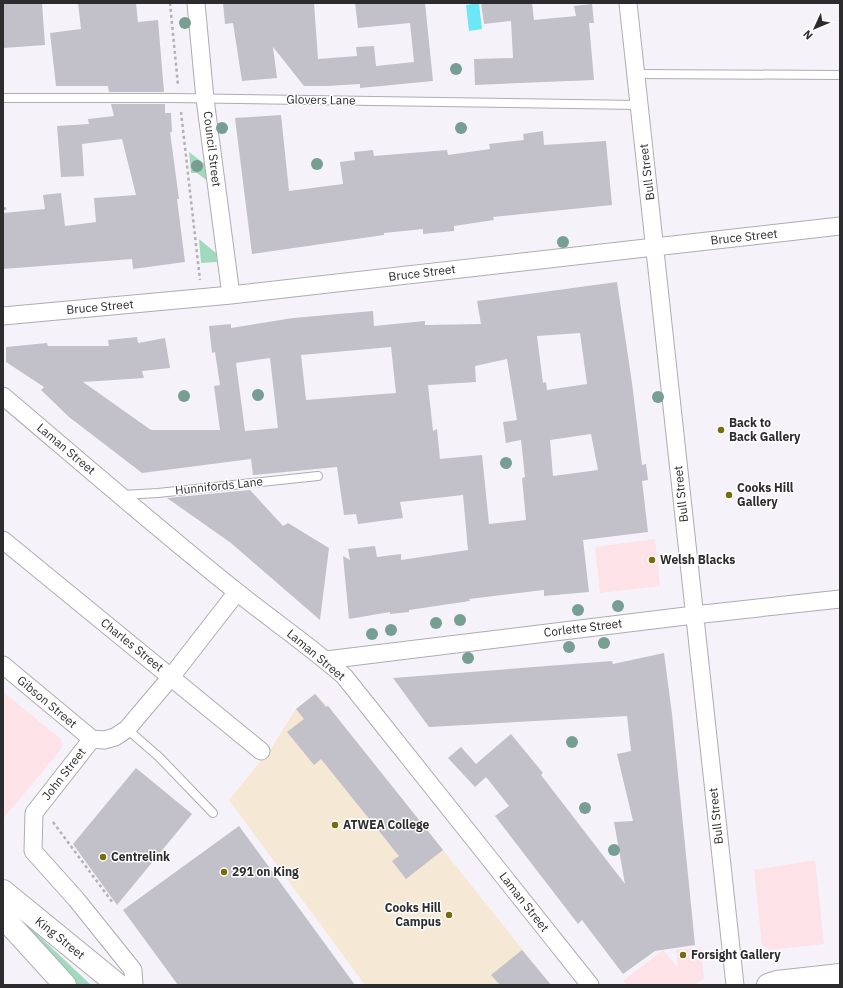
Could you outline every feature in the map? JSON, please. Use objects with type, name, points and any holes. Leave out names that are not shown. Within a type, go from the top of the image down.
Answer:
[{"type":"main road","name":"King Street","points":[[3,891],[118,985]]},
{"type":"main road","name":"King Street","points":[[3,917],[64,985]]},
{"type":"main road","points":[[768,985],[777,982],[840,975]]},
{"type":"street","name":"Council Street","points":[[196,3],[205,98],[231,295]]},
{"type":"street","name":"Bull Street","points":[[628,3],[656,246],[694,614],[735,985]]},
{"type":"street","name":"Bruce Street","points":[[3,316],[231,295],[840,226]]},
{"type":"street","name":"Laman Street","points":[[3,396],[237,592],[326,660],[344,676],[590,985]]},
{"type":"street","name":"Charles Street","points":[[3,540],[261,752]]},
{"type":"street","name":"John Street","points":[[134,985],[133,970],[76,899],[32,851],[34,813],[92,739],[104,740],[115,738],[126,730],[171,677],[237,592]]},
{"type":"street","name":"Corlette Street","points":[[326,660],[694,614],[840,598]]},
{"type":"street","name":"Gibson Street","points":[[3,665],[92,739]]},
{"type":"lane","points":[[636,74],[840,75]]},
{"type":"lane","name":"Glovers Lane","points":[[3,98],[205,98],[639,105]]},
{"type":"lane","name":"Hunnifords Lane","points":[[121,495],[158,493],[318,476]]},
{"type":"lane","points":[[126,730],[159,758],[212,813]]},
{"type":"path","points":[[170,3],[201,298]]},
{"type":"path","points":[[49,817],[112,903]]},
{"type":"shaded area","points":[[655,539],[660,586],[600,593],[595,547]]},
{"type":"shaded area","points":[[3,692],[61,739],[62,748],[3,819]]},
{"type":"shaded area","name":"ATWEA College","points":[[315,694],[328,706],[551,985],[365,985],[229,800],[272,747],[296,709]]},
{"type":"shaded area","points":[[815,860],[824,944],[769,950],[762,945],[754,870]]},
{"type":"shaded area","points":[[701,947],[704,979],[693,985],[627,985],[623,981],[663,950],[678,968],[676,950]]},
{"type":"green space","points":[[189,152],[206,165],[209,182],[197,173],[191,173]]},
{"type":"green space","points":[[199,239],[216,253],[217,262],[201,263]]},
{"type":"green space","points":[[3,902],[91,985],[74,985],[3,909]]},
{"type":"water","points":[[479,3],[482,29],[469,31],[466,5]]},
{"type":"building","points":[[3,3],[42,3],[45,45],[3,48]]},
{"type":"building","points":[[78,3],[136,3],[138,22],[158,20],[164,92],[109,92],[108,86],[56,86],[50,33],[81,29]]},
{"type":"building","points":[[223,3],[314,3],[318,59],[357,56],[356,47],[374,46],[376,66],[414,62],[410,23],[358,28],[355,3],[425,3],[433,81],[360,88],[360,84],[304,86],[273,47],[277,78],[242,81],[233,23],[225,24]]},
{"type":"building","points":[[481,3],[532,3],[534,20],[576,16],[574,6],[592,4],[594,23],[589,23],[594,80],[475,85],[474,59],[513,58],[511,21],[484,24]]},
{"type":"building","points":[[111,104],[165,104],[165,113],[171,113],[172,132],[170,132],[179,199],[177,199],[185,262],[133,269],[132,259],[3,269],[3,213],[45,209],[43,195],[61,193],[65,226],[96,222],[94,198],[136,195],[122,139],[82,144],[84,176],[61,177],[57,126],[89,124],[88,119],[114,116]]},
{"type":"building","points":[[281,115],[289,191],[343,184],[340,162],[355,160],[354,152],[373,150],[374,156],[447,150],[448,155],[490,149],[489,144],[524,140],[523,134],[543,131],[544,145],[606,141],[612,205],[493,217],[494,220],[454,226],[454,231],[423,234],[423,229],[384,233],[384,235],[252,254],[235,118]]},
{"type":"building","points":[[617,282],[642,465],[646,464],[648,480],[642,481],[648,532],[583,540],[589,592],[544,596],[544,590],[469,599],[470,601],[409,610],[409,612],[390,614],[390,612],[349,619],[343,556],[350,560],[348,549],[375,546],[377,557],[401,554],[401,560],[468,550],[463,495],[400,502],[403,518],[358,524],[356,514],[344,515],[337,467],[253,475],[251,459],[142,473],[69,417],[41,390],[44,387],[6,362],[6,347],[47,343],[48,346],[109,346],[108,340],[137,337],[138,343],[165,338],[170,368],[142,371],[144,378],[83,382],[151,430],[220,430],[214,386],[220,385],[215,352],[212,353],[209,326],[231,324],[231,328],[293,318],[373,311],[374,326],[425,321],[425,325],[481,324],[477,301]],"holes":[[[580,333],[587,384],[547,390],[546,382],[543,383],[537,336]],[[391,347],[396,393],[306,400],[301,355]],[[270,358],[278,428],[245,431],[236,363]],[[507,359],[517,420],[503,422],[506,443],[521,440],[525,477],[522,478],[526,520],[489,524],[482,455],[440,459],[437,429],[433,431],[428,385],[476,382],[475,366]],[[591,434],[598,470],[553,476],[550,440]]]},
{"type":"building","points":[[250,490],[283,526],[288,523],[329,548],[320,620],[231,543],[167,498]]},
{"type":"building","points":[[664,653],[672,714],[695,945],[655,951],[623,974],[582,920],[578,924],[495,816],[509,806],[486,777],[475,787],[448,758],[461,747],[476,764],[511,734],[543,773],[541,775],[625,884],[614,822],[633,821],[617,754],[631,751],[627,716],[429,727],[393,678],[612,661],[613,664]]},
{"type":"building","points":[[315,694],[326,707],[328,706],[443,850],[406,879],[392,861],[399,856],[321,759],[314,765],[287,732],[304,719],[296,709]]},
{"type":"building","points":[[136,768],[192,814],[117,905],[73,844]]},
{"type":"building","name":"291 on King","points":[[239,826],[355,985],[178,985],[123,910]]},
{"type":"building","points":[[522,950],[551,985],[500,985],[491,975]]},
{"type":"place","name":"Back to Back Gallery","points":[[721,430]]},
{"type":"place","name":"Cooks Hill Gallery","points":[[729,495]]},
{"type":"place","name":"Welsh Blacks","points":[[652,560]]},
{"type":"place","name":"ATWEA College","points":[[335,825]]},
{"type":"place","name":"Centrelink","points":[[103,857]]},
{"type":"place","name":"291 on King","points":[[224,872]]},
{"type":"place","name":"Cooks Hill Campus","points":[[449,915]]},
{"type":"place","name":"Forsight Gallery","points":[[683,955]]}]
